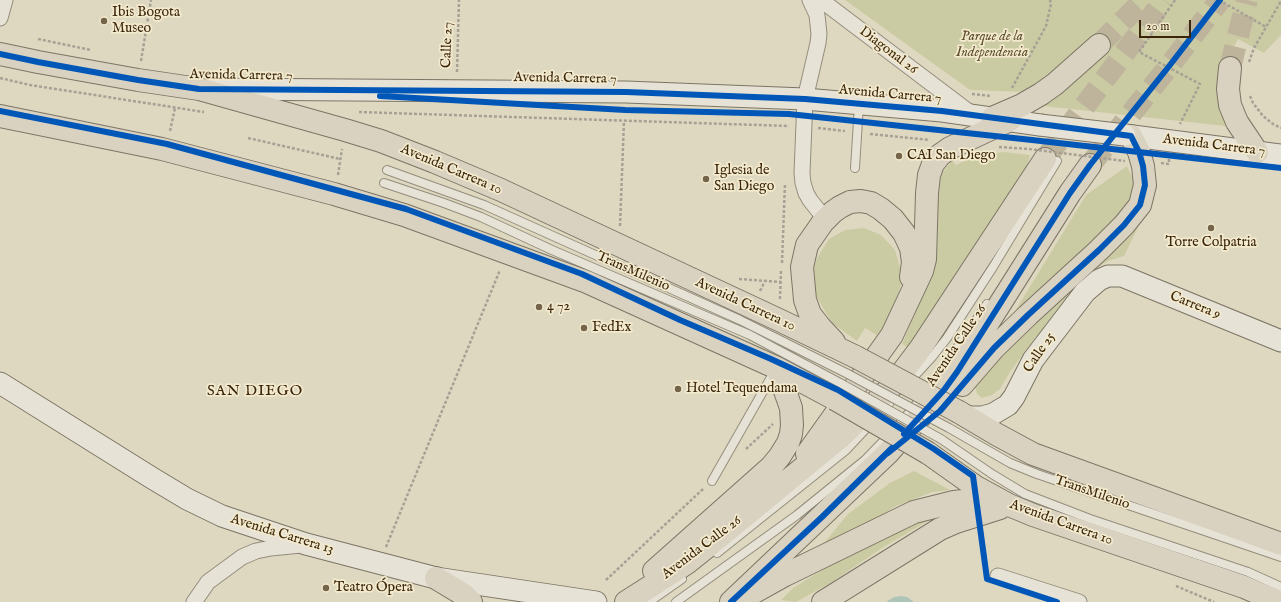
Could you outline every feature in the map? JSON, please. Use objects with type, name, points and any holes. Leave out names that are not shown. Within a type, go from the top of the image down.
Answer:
[{"type":"main road","points":[[791,477],[892,335],[922,271],[925,259],[927,193],[929,175],[933,164],[940,155],[992,118],[1022,105],[1055,84],[1099,45]]},
{"type":"main road","name":"Avenida Carrera 7","points":[[0,54],[138,80],[199,89]]},
{"type":"main road","points":[[1239,68],[1228,89],[1230,105],[1237,122],[1257,152]]},
{"type":"main road","name":"Avenida Carrera 10","points":[[199,89],[381,141],[435,162],[508,194],[779,320],[848,360],[959,419],[996,434],[1033,454],[1281,544]]},
{"type":"main road","name":"Avenida Carrera 10","points":[[0,116],[162,149],[334,194],[404,215],[587,282],[776,368],[839,391],[935,446],[976,487],[1009,505],[1033,515],[1244,587],[1280,602]]},
{"type":"main road","points":[[888,453],[935,416],[994,348],[1124,225],[1140,205],[1145,185],[1143,166],[1130,146]]},
{"type":"main road","name":"Avenida Calle 26","points":[[626,602],[699,554],[843,435],[892,386],[920,349],[1044,156]]},
{"type":"main road","name":"Avenida Calle 26","points":[[730,602],[888,453],[944,390],[958,372],[1070,193],[1090,165]]},
{"type":"main road","points":[[848,360],[810,314],[805,300],[802,281],[802,267],[807,245],[813,235],[840,207],[850,202],[861,201],[871,203],[881,209],[893,219],[904,233],[911,248],[913,262],[911,276],[892,335]]},
{"type":"main road","points":[[619,602],[771,467],[780,456],[789,439],[792,425],[791,408],[776,368]]},
{"type":"main road","points":[[738,602],[785,575],[914,512],[963,501],[1009,505]]},
{"type":"main road","points":[[823,602],[940,529],[956,522],[1009,505]]},
{"type":"main road","points":[[436,578],[464,595],[471,602]]},
{"type":"street","points":[[0,18],[5,0]]},
{"type":"street","points":[[810,0],[817,15],[819,34],[805,107],[802,173],[806,193],[826,220]]},
{"type":"street","name":"Diagonal 26","points":[[821,0],[992,118]]},
{"type":"street","name":"Avenida Carrera 7","points":[[199,89],[626,92],[805,107],[860,104],[992,118],[1040,125],[1130,146],[1257,152],[1281,155]]},
{"type":"street","name":"Carrera 9","points":[[1108,276],[1122,276],[1281,341]]},
{"type":"street","name":"Calle 25","points":[[959,419],[982,417],[993,414],[1008,405],[1014,397],[1032,360],[1080,298],[1094,283],[1108,276]]},
{"type":"street","name":"Avenida Carrera 13","points":[[0,383],[152,478],[201,506],[222,516],[306,544],[436,578],[596,602]]},
{"type":"street","points":[[194,602],[208,582],[242,557],[256,551],[306,544]]},
{"type":"street","points":[[998,576],[1079,602]]},
{"type":"lane","points":[[855,168],[860,104]]},
{"type":"lane","points":[[711,558],[846,450],[932,357],[947,338],[993,267],[1044,156]]},
{"type":"lane","name":"TransMilenio","points":[[388,170],[484,205],[740,320],[848,360]]},
{"type":"lane","name":"TransMilenio","points":[[384,183],[481,217],[552,250],[750,335],[839,391]]},
{"type":"lane","points":[[676,602],[797,515],[873,451],[904,417],[936,378],[993,295]]},
{"type":"lane","name":"TransMilenio","points":[[750,335],[771,359],[776,368]]},
{"type":"lane","points":[[712,481],[776,368]]},
{"type":"lane","name":"TransMilenio","points":[[959,419],[1010,463],[1037,474],[1281,557]]},
{"type":"lane","name":"TransMilenio","points":[[935,446],[1025,494],[1090,519],[1248,572],[1281,587]]},
{"type":"lane","name":"TransMilenio","points":[[1009,505],[1090,519]]},
{"type":"lane","points":[[649,602],[686,576]]},
{"type":"path","points":[[138,80],[151,0]]},
{"type":"path","points":[[1010,92],[1046,26],[1051,0]]},
{"type":"path","points":[[1044,156],[1130,146],[1175,149],[1200,84],[1139,52],[1175,0]]},
{"type":"path","points":[[1219,0],[1266,27]]},
{"type":"path","points":[[1239,68],[1250,57],[1281,1]]},
{"type":"path","points":[[0,78],[30,85],[175,108],[169,135]]},
{"type":"path","points":[[1249,90],[1253,102],[1264,116],[1272,124],[1281,128]]},
{"type":"path","points":[[970,94],[992,96]]},
{"type":"path","points":[[788,133],[789,114],[805,107]]},
{"type":"path","points":[[356,112],[788,126]]},
{"type":"path","points":[[620,230],[624,120]]},
{"type":"path","points":[[248,138],[340,159]]},
{"type":"path","points":[[337,181],[342,144]]},
{"type":"path","points":[[779,320],[786,180]]},
{"type":"path","points":[[385,549],[502,264]]},
{"type":"path","points":[[745,450],[778,419]]},
{"type":"path","points":[[606,580],[712,481]]},
{"type":"green space","name":"Parque de la Independencia","points":[[845,0],[1281,0],[1281,35],[1264,53],[1238,39],[1230,54],[1225,68],[1234,127],[1026,104],[1099,45],[1114,30],[1109,27],[1067,63],[1026,92],[970,90]]},
{"type":"green space","points":[[1004,152],[1030,155],[1025,174],[912,350],[902,344],[934,266],[934,205],[940,176],[952,160],[956,165],[976,155]]},
{"type":"green space","points":[[1127,166],[1134,182],[1137,182],[1130,209],[1001,334],[1086,195]]},
{"type":"green space","points":[[1156,182],[1153,197],[1124,256],[1108,261],[1094,270],[1035,338],[1010,372],[1000,389],[992,395],[982,398],[977,394],[975,387],[979,373],[1147,183]]},
{"type":"green space","points":[[864,228],[881,235],[895,250],[903,279],[883,339],[865,328],[857,341],[832,323],[816,296],[813,272],[817,258],[829,239],[845,230]]},
{"type":"green space","points":[[914,471],[950,490],[932,492],[894,507],[827,551],[825,542],[848,514],[890,483]]},
{"type":"green space","points":[[938,515],[882,548],[832,582],[796,602],[781,600],[793,588],[839,560],[909,524]]},
{"type":"shaded area","points":[[894,597],[907,597],[914,602],[886,602]]},
{"type":"tunnel","points":[[1099,45],[1144,0]]},
{"type":"tunnel","points":[[1045,159],[1164,0]]},
{"type":"tunnel","points":[[1090,165],[1220,0]]},
{"type":"tunnel","points":[[1230,68],[1247,0]]},
{"type":"cycle path","points":[[904,434],[944,390],[957,372],[1070,193],[1090,165],[1220,0]]},
{"type":"cycle path","points":[[0,54],[138,80],[199,89],[626,92],[805,99],[942,111],[1131,136],[1139,152],[1143,166],[1145,185],[1140,205],[1124,225],[1099,250],[994,348],[940,411],[888,453]]},
{"type":"cycle path","points":[[380,96],[625,110],[789,114],[1281,168]]},
{"type":"cycle path","points":[[0,111],[167,144],[406,209],[582,274],[680,320],[771,359],[838,390],[934,449],[973,476],[987,579],[1057,602]]},
{"type":"cycle path","points":[[731,602],[822,517],[892,448]]},
{"type":"place","name":"Ibis Bogota Museo","points":[[104,21]]},
{"type":"place","name":"CAI San Diego","points":[[899,156]]},
{"type":"place","name":"Iglesia de San Diego","points":[[706,179]]},
{"type":"place","name":"Torre Colpatria","points":[[1211,228]]},
{"type":"place","name":"4 72","points":[[539,307]]},
{"type":"place","name":"FedEx","points":[[584,328]]},
{"type":"place","name":"Hotel Tequendama","points":[[678,389]]},
{"type":"place","name":"Teatro Ópera","points":[[326,588]]},
{"type":"district","name":"SAN DIEGO","points":[[255,392]]}]
